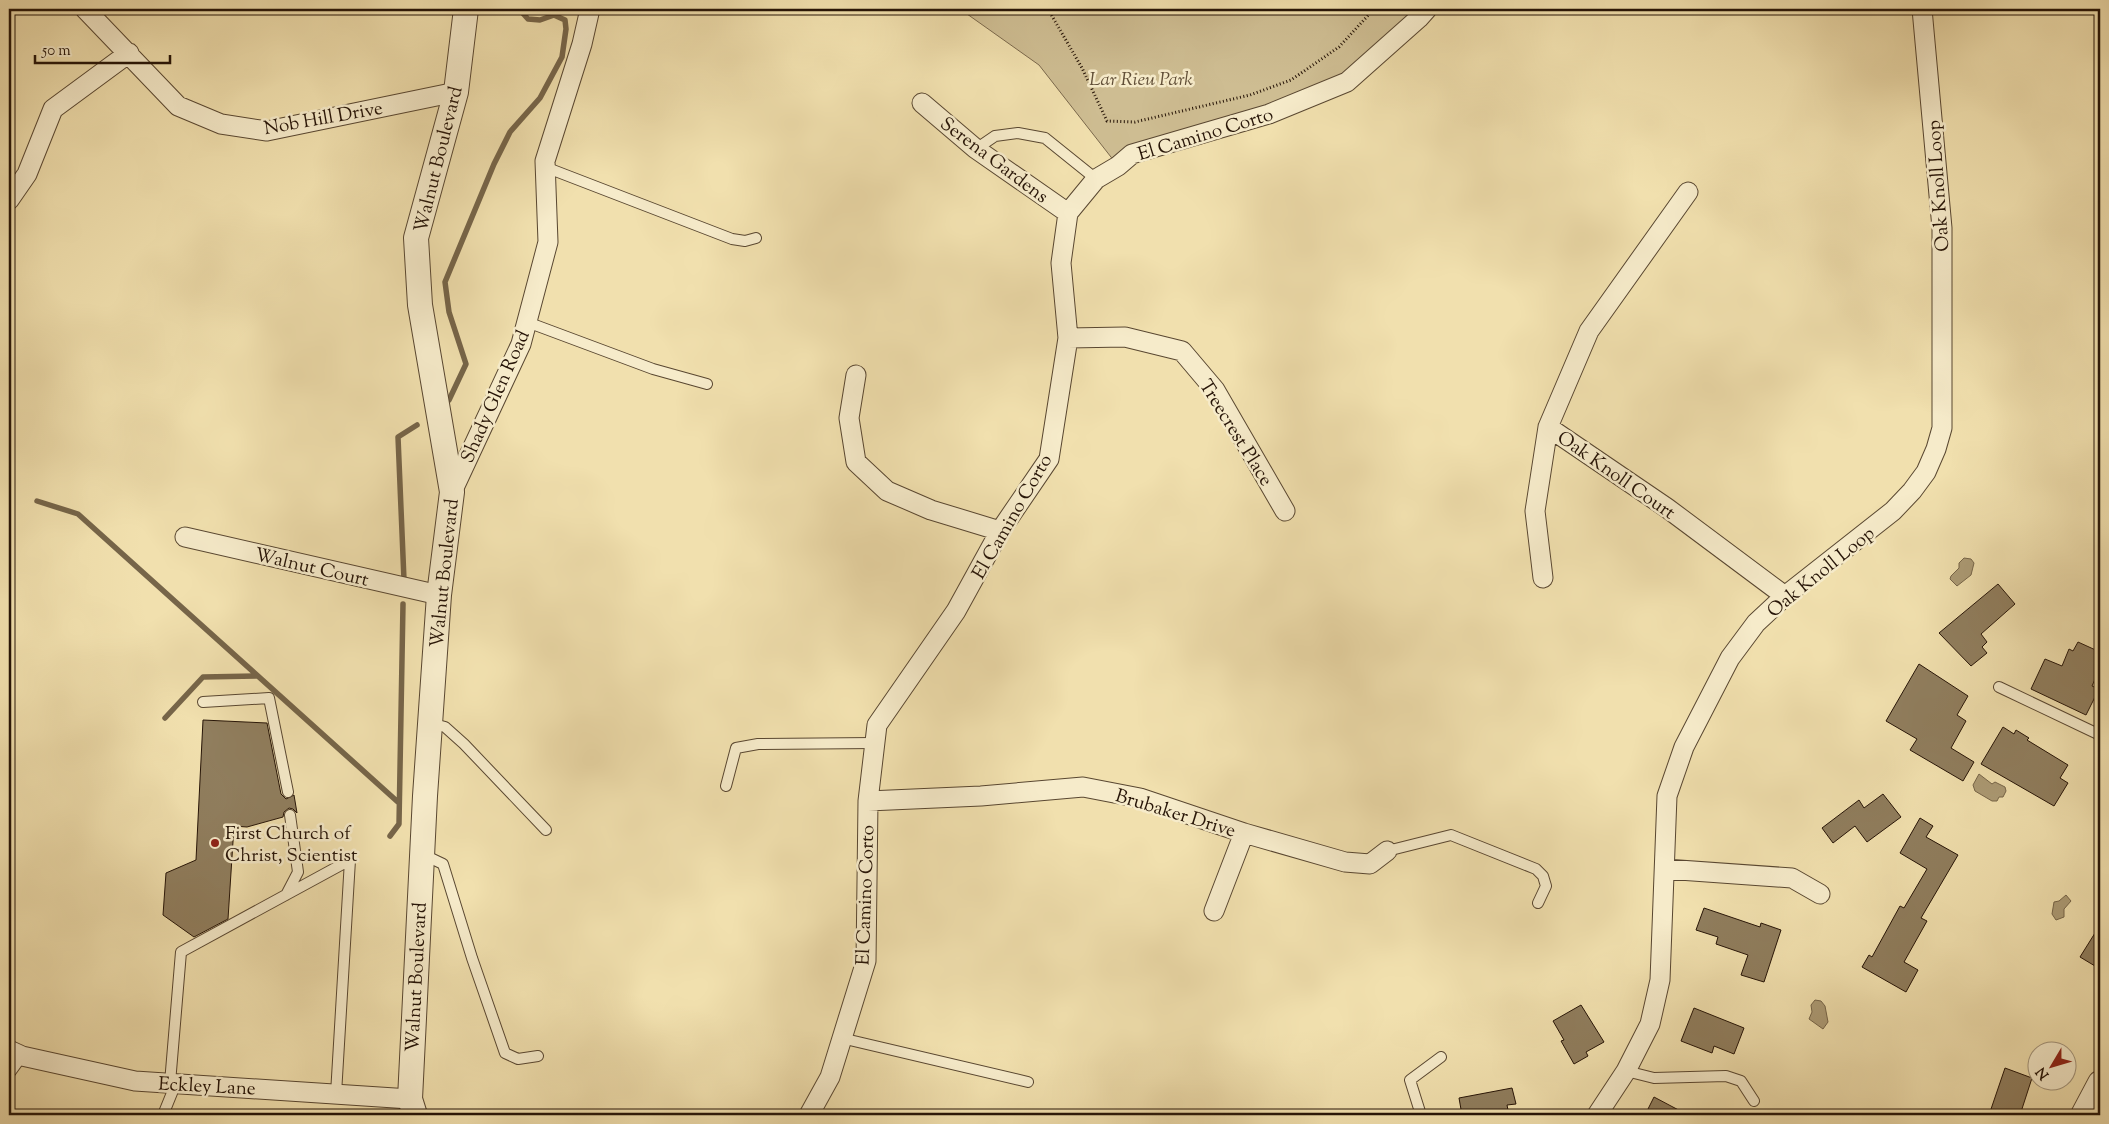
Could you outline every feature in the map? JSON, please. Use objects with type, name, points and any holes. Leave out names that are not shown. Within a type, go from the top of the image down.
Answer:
[{"type":"street","name":"Nob Hill Drive","points":[[85,9],[178,106],[221,124],[267,131],[456,92]]},
{"type":"street","name":"Walnut Boulevard","points":[[412,1107],[421,853],[439,595],[452,492],[420,306],[416,238],[456,92],[466,9]]},
{"type":"street","name":"Shady Glen Road","points":[[452,492],[521,344],[548,242],[545,161],[582,44],[590,9]]},
{"type":"street","name":"El Camino Corto","points":[[810,1115],[830,1076],[866,961],[868,801],[877,725],[956,611],[1000,531],[1049,459],[1068,338],[1061,263],[1068,212],[1096,179],[1118,166],[1132,154],[1269,114],[1347,82],[1427,9]]},
{"type":"street","name":"Oak Knoll Loop","points":[[1597,1115],[1626,1071],[1650,1024],[1660,980],[1667,796],[1684,747],[1730,658],[1756,623],[1785,596],[1893,511],[1912,492],[1926,472],[1936,449],[1942,428],[1942,228],[1922,9]]},
{"type":"street","points":[[9,200],[27,174],[53,109],[129,54]]},
{"type":"street","name":"Serena Gardens","points":[[922,104],[976,149],[1068,212]]},
{"type":"street","name":"Oak Knoll Court","points":[[1688,192],[1589,330],[1548,427],[1667,508],[1785,596]]},
{"type":"street","name":"Treecrest Place","points":[[1068,338],[1125,337],[1182,352],[1215,390],[1285,511]]},
{"type":"street","points":[[856,375],[849,418],[856,462],[887,491],[931,510],[1000,531]]},
{"type":"street","points":[[1543,578],[1534,511],[1548,427]]},
{"type":"street","name":"Walnut Court","points":[[185,537],[439,595]]},
{"type":"street","name":"Brubaker Drive","points":[[868,801],[972,797],[1083,787],[1140,798],[1244,833],[1345,862],[1370,864],[1387,851]]},
{"type":"street","points":[[1214,911],[1244,833]]},
{"type":"street","points":[[1665,869],[1792,878],[1820,894]]},
{"type":"street","name":"Eckley Lane","points":[[16,1053],[135,1081],[336,1094],[412,1107]]},
{"type":"street","points":[[2083,1115],[2100,1083]]},
{"type":"lane","points":[[976,149],[995,136],[1018,133],[1045,138],[1096,179]]},
{"type":"lane","points":[[545,167],[732,239],[745,241],[756,238]]},
{"type":"lane","points":[[527,322],[653,369],[707,384]]},
{"type":"lane","points":[[1999,687],[2100,735]]},
{"type":"lane","points":[[203,702],[269,698],[288,792]]},
{"type":"lane","points":[[430,723],[445,727],[464,744],[546,830]]},
{"type":"lane","points":[[726,786],[736,748],[758,744],[874,744]]},
{"type":"lane","points":[[286,895],[298,872],[290,815]]},
{"type":"lane","points":[[1387,851],[1451,835],[1536,869],[1543,876],[1546,886],[1538,903]]},
{"type":"lane","points":[[421,853],[443,864],[472,958],[505,1053],[518,1059],[538,1056]]},
{"type":"lane","points":[[163,1115],[173,1083],[181,952],[350,860],[336,1094]]},
{"type":"lane","points":[[842,1038],[1028,1082]]},
{"type":"lane","points":[[9,1074],[16,1053]]},
{"type":"lane","points":[[1421,1115],[1410,1080],[1440,1057]]},
{"type":"lane","points":[[1626,1071],[1654,1078],[1726,1076],[1741,1080],[1754,1101]]},
{"type":"path","points":[[1048,9],[1082,68],[1107,121],[1135,122],[1250,95],[1291,80],[1339,47],[1374,9]]},
{"type":"green space","name":"Lar Rieu Park","points":[[960,9],[1427,9],[1347,82],[1118,166],[1039,65]]},
{"type":"shaded area","points":[[1964,558],[1971,559],[1974,563],[1971,575],[1957,586],[1950,579]]},
{"type":"shaded area","points":[[1979,774],[1992,784],[1995,782],[2005,787],[2006,791],[2003,797],[1999,797],[1997,801],[1992,801],[1975,791],[1973,785]]},
{"type":"shaded area","points":[[2066,895],[2071,901],[2064,909],[2064,917],[2056,920],[2052,914],[2054,902],[2059,901]]},
{"type":"shaded area","points":[[1815,1000],[1821,1001],[1825,1006],[1828,1022],[1823,1029],[1809,1019],[1812,1012],[1811,1005]]},
{"type":"building","points":[[1998,584],[2015,604],[1981,634],[1987,642],[1982,647],[1987,653],[1971,666],[1939,633]]},
{"type":"building","points":[[2078,642],[2100,652],[2100,668],[2092,686],[2099,689],[2086,715],[2031,689],[2045,659],[2062,666],[2069,649],[2073,651]]},
{"type":"building","points":[[1919,664],[1968,696],[1957,715],[1966,721],[1951,748],[1974,762],[1963,781],[1910,750],[1917,739],[1886,721]]},
{"type":"building","name":"First Church of Christ, Scientist","points":[[203,720],[267,723],[281,794],[286,799],[294,795],[297,813],[289,808],[284,812],[283,817],[247,827],[234,826],[228,919],[194,937],[163,915],[166,873],[196,860]]},
{"type":"building","points":[[2003,727],[2014,734],[2016,730],[2029,738],[2027,740],[2068,765],[2060,778],[2068,783],[2054,806],[1981,764]]},
{"type":"building","points":[[1883,794],[1901,817],[1867,842],[1855,826],[1833,843],[1822,828],[1859,800],[1864,808]]},
{"type":"building","points":[[1920,818],[1933,826],[1926,837],[1958,855],[1921,918],[1927,921],[1904,962],[1918,970],[1906,992],[1862,967],[1869,955],[1872,957],[1900,906],[1904,908],[1927,869],[1900,853]]},
{"type":"building","points":[[1704,908],[1760,927],[1761,923],[1781,930],[1764,982],[1741,975],[1748,955],[1716,944],[1718,937],[1696,930]]},
{"type":"building","points":[[2095,933],[2100,952],[2100,969],[2080,957]]},
{"type":"building","points":[[1581,1005],[1604,1042],[1586,1052],[1588,1056],[1574,1064],[1561,1041],[1564,1040],[1553,1021]]},
{"type":"building","points":[[1694,1008],[1744,1028],[1734,1054],[1714,1046],[1712,1053],[1681,1041]]},
{"type":"building","points":[[2005,1068],[2026,1076],[2027,1092],[2020,1115],[1989,1115]]},
{"type":"building","points":[[1512,1088],[1516,1104],[1507,1105],[1509,1115],[1462,1115],[1459,1098]]},
{"type":"building","points":[[1654,1097],[1688,1115],[1645,1115]]},
{"type":"waterway","points":[[449,400],[466,364],[449,312],[445,282],[494,164],[510,132],[540,98],[562,57],[566,29],[565,20],[554,15],[540,20],[528,19],[519,9]]},
{"type":"waterway","points":[[404,580],[398,437],[417,425]]},
{"type":"waterway","points":[[37,501],[78,514],[399,803]]},
{"type":"waterway","points":[[390,836],[399,824],[403,604]]},
{"type":"waterway","points":[[165,718],[203,677],[257,676]]},
{"type":"place","name":"First Church of Christ, Scientist","points":[[215,843]]}]
